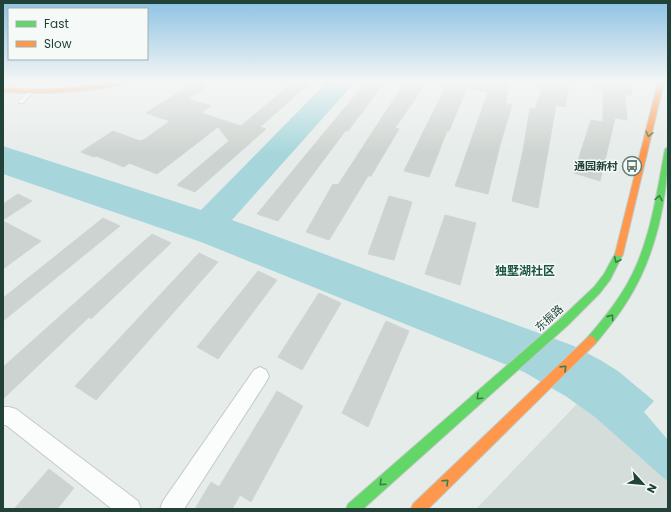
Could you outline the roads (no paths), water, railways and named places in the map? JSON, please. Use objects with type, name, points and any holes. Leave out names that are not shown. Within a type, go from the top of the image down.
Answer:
[{"type":"main road","name":"东振路","points":[[353,509],[550,334],[597,290],[607,277],[621,250],[631,214],[656,106]]},
{"type":"main road","points":[[418,509],[586,346],[608,322],[623,301],[644,261],[655,224],[668,149]]},
{"type":"street","points":[[171,509],[260,376]]},
{"type":"street","points":[[3,416],[9,416],[130,509]]},
{"type":"water","points":[[303,106],[334,106],[232,220],[574,346],[602,361],[618,371],[654,401],[644,412],[668,440],[668,482],[596,418],[567,397],[524,372],[201,242],[3,174],[3,146],[201,210]]},
{"type":"place","name":"通园新村","points":[[632,166]]},
{"type":"district","name":"独墅湖社区","points":[[525,270]]}]
